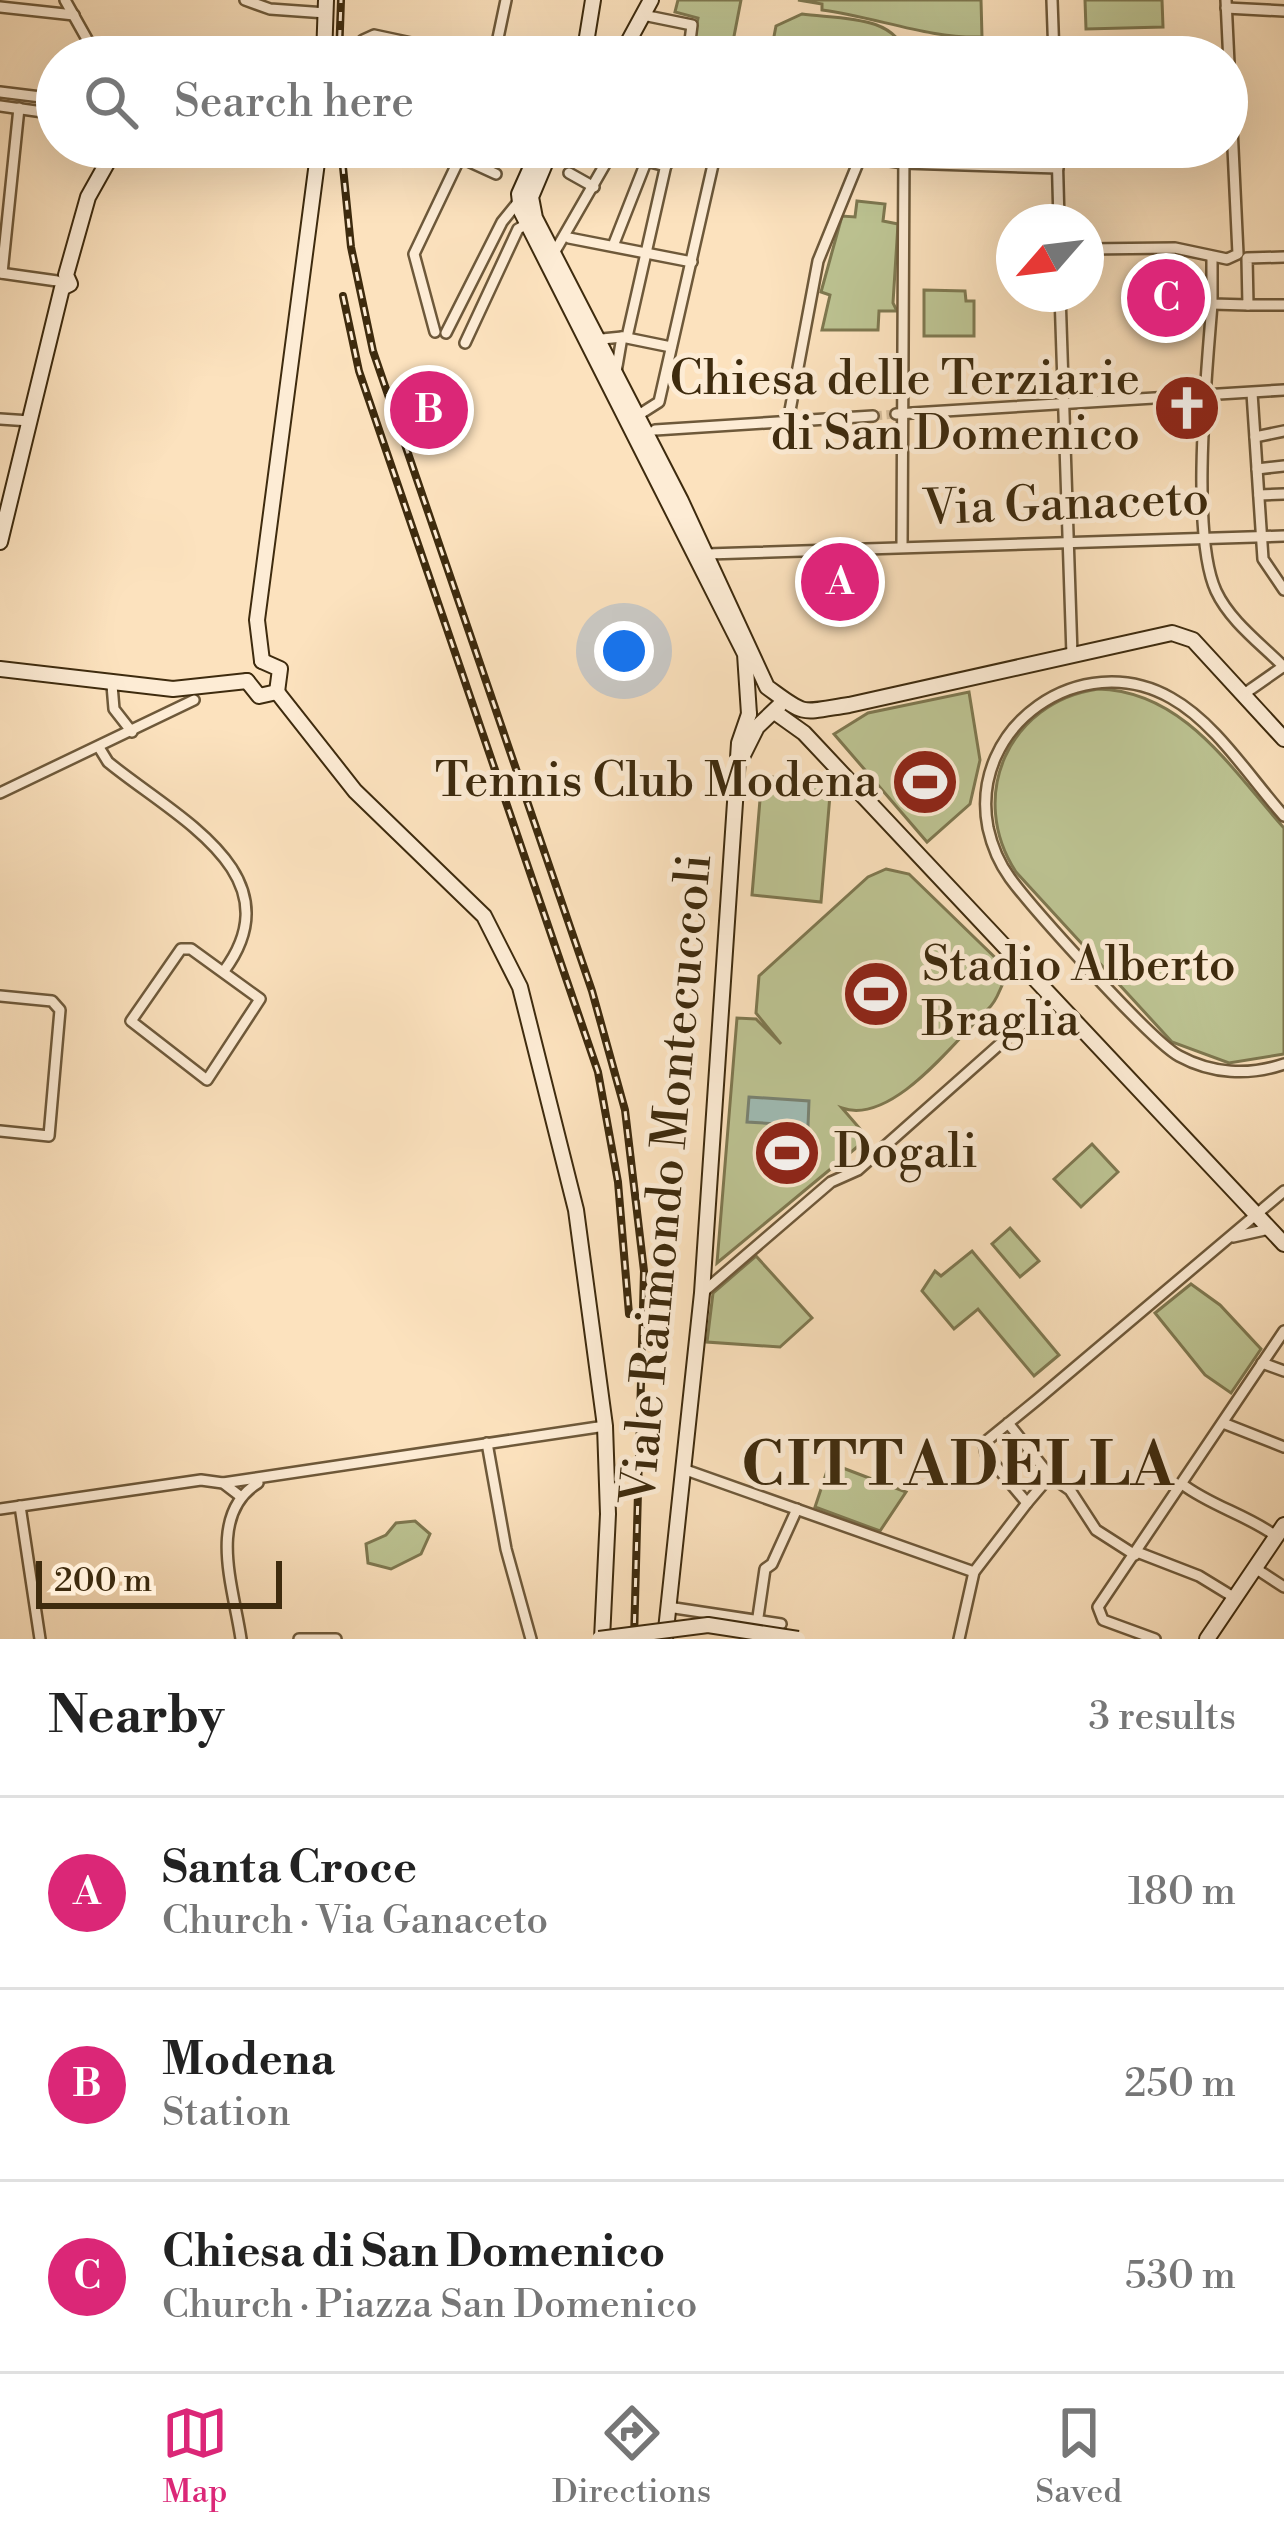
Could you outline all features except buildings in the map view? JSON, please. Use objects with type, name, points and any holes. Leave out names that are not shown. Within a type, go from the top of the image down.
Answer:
[{"type":"street","points":[[65,0],[86,36]]},
{"type":"street","points":[[245,0],[270,9],[326,6],[325,36]]},
{"type":"street","points":[[498,36],[506,0]]},
{"type":"street","points":[[587,36],[593,0]]},
{"type":"street","points":[[630,36],[651,0]]},
{"type":"street","points":[[1052,0],[1053,36]]},
{"type":"street","points":[[1227,36],[1226,4],[1284,11]]},
{"type":"street","points":[[0,7],[74,15]]},
{"type":"street","points":[[643,15],[692,25],[691,36]]},
{"type":"street","points":[[0,92],[36,96]]},
{"type":"street","points":[[0,106],[36,111]]},
{"type":"street","points":[[19,108],[1,273],[62,281]]},
{"type":"street","points":[[0,542],[62,281],[88,196],[104,168]]},
{"type":"street","points":[[262,661],[258,609],[317,168]]},
{"type":"street","points":[[455,168],[414,254],[441,333],[502,222],[525,201],[542,168]]},
{"type":"street","points":[[486,168],[496,175]]},
{"type":"street","points":[[534,168],[525,201],[527,224],[592,340],[616,372],[707,554],[767,687],[767,712]]},
{"type":"street","points":[[554,253],[605,168]]},
{"type":"street","points":[[613,246],[644,168]]},
{"type":"street","points":[[616,372],[666,168]]},
{"type":"street","points":[[637,416],[658,405],[713,168]]},
{"type":"street","points":[[788,421],[818,261],[856,168]]},
{"type":"street","points":[[902,547],[904,168]]},
{"type":"street","points":[[1058,168],[1059,204]]},
{"type":"street","points":[[1237,168],[1248,304]]},
{"type":"street","points":[[569,173],[594,187]]},
{"type":"street","points":[[525,201],[592,340]]},
{"type":"street","points":[[465,343],[518,229],[527,224]]},
{"type":"street","points":[[569,238],[692,262]]},
{"type":"street","points":[[1104,249],[1174,248],[1212,259],[1284,257]]},
{"type":"street","points":[[1212,259],[1206,393],[1207,536],[1212,578],[1224,605],[1284,666],[1244,694]]},
{"type":"street","points":[[1212,304],[1284,305]]},
{"type":"street","points":[[1060,312],[1072,655]]},
{"type":"street","points":[[592,340],[625,337],[671,347]]},
{"type":"street","name":"Viale Raimondo Montecuccoli","points":[[592,340],[746,654],[748,694],[767,712],[740,743],[702,1293],[665,1639]]},
{"type":"street","points":[[900,414],[1284,390]]},
{"type":"street","points":[[1252,393],[1266,569],[1284,590]]},
{"type":"street","points":[[656,430],[873,416]]},
{"type":"street","points":[[0,418],[30,421]]},
{"type":"street","points":[[1255,437],[1284,431]]},
{"type":"street","points":[[1257,470],[1284,466]]},
{"type":"street","points":[[1259,495],[1284,494]]},
{"type":"street","name":"Via Ganaceto","points":[[707,554],[1261,533],[1284,536]]},
{"type":"street","points":[[1266,569],[1284,571]]},
{"type":"street","points":[[792,722],[1172,633],[1193,640],[1284,739]]},
{"type":"street","points":[[247,681],[251,668],[262,661]]},
{"type":"street","points":[[262,661],[280,669],[277,692],[355,791],[469,898],[510,961],[575,1210],[605,1426],[608,1514],[601,1639],[708,1625],[798,1639]]},
{"type":"street","points":[[0,669],[112,685],[195,689],[247,681]]},
{"type":"street","points":[[247,681],[259,696],[277,692]]},
{"type":"street","points":[[1284,816],[1179,703],[1144,686],[1107,681],[1059,692],[1019,720],[994,761],[986,806],[995,852],[1014,884],[1170,1051],[1229,1072],[1284,1064]]},
{"type":"street","points":[[112,685],[114,709],[132,733]]},
{"type":"street","points":[[748,694],[767,687]]},
{"type":"street","points":[[0,793],[194,700]]},
{"type":"street","points":[[767,712],[849,705]]},
{"type":"street","points":[[767,712],[792,722],[1284,1244]]},
{"type":"street","points":[[100,749],[108,762],[236,872],[247,893],[249,922],[242,944],[224,971]]},
{"type":"street","points":[[181,949],[191,949],[224,971],[260,1003],[207,1080],[135,1029],[131,1019],[181,949]]},
{"type":"street","points":[[0,996],[52,1001],[60,1010],[49,1136],[0,1131]]},
{"type":"street","points":[[702,1293],[831,1182],[858,1170],[1053,997]]},
{"type":"street","points":[[1027,1503],[983,1450],[1008,1423],[1284,1191]]},
{"type":"street","points":[[1223,1241],[1271,1230]]},
{"type":"street","points":[[1155,1639],[1096,1613],[1284,1331]]},
{"type":"street","points":[[1262,1363],[1284,1371]]},
{"type":"street","points":[[1008,1423],[1050,1475],[1070,1490],[1096,1530],[1136,1554],[1199,1576],[1234,1598]]},
{"type":"street","points":[[1223,1423],[1284,1447]]},
{"type":"street","points":[[0,1509],[201,1480],[223,1483],[605,1426]]},
{"type":"street","points":[[488,1443],[506,1549],[531,1639]]},
{"type":"street","points":[[683,1469],[974,1572]]},
{"type":"street","points":[[243,1638],[226,1535],[240,1496],[273,1475]]},
{"type":"street","points":[[959,1639],[974,1572],[1050,1475]]},
{"type":"street","points":[[223,1483],[240,1496]]},
{"type":"street","points":[[1182,1484],[1202,1498],[1280,1530],[1207,1639]]},
{"type":"street","points":[[20,1506],[40,1639]]},
{"type":"street","points":[[758,1618],[765,1569],[772,1564],[797,1509]]},
{"type":"street","points":[[1255,1568],[1284,1587]]},
{"type":"street","points":[[668,1607],[781,1624]]},
{"type":"street","points":[[652,1639],[707,1633],[759,1639]]},
{"type":"street","points":[[299,1639],[335,1639]]},
{"type":"green space","points":[[678,0],[741,0],[734,36],[695,36],[698,18],[675,12]]},
{"type":"green space","points":[[798,0],[981,0],[982,36],[922,31],[822,10],[822,4]]},
{"type":"green space","points":[[1085,0],[1162,0],[1163,27],[1086,29]]},
{"type":"green space","points":[[802,14],[864,21],[894,36],[774,36],[776,26]]},
{"type":"green space","points":[[857,201],[885,204],[883,221],[898,224],[893,303],[897,311],[879,311],[878,330],[822,330],[830,295],[821,292],[842,216],[855,217]]},
{"type":"green space","points":[[924,290],[965,291],[966,301],[974,301],[974,336],[924,336]]},
{"type":"green space","points":[[1098,689],[1129,693],[1181,718],[1225,759],[1284,828],[1284,1054],[1229,1063],[1172,1042],[1016,872],[995,814],[1005,757],[1040,713]]},
{"type":"green space","name":"Tennis Club Modena","points":[[969,692],[980,760],[970,804],[927,842],[834,734],[868,713]]},
{"type":"green space","points":[[762,776],[831,783],[821,902],[752,895]]},
{"type":"green space","name":"Stadio Alberto Braglia","points":[[886,869],[909,874],[1011,973],[992,1004],[942,1058],[902,1092],[862,1110],[842,1108],[868,1138],[717,1263],[737,1018],[756,1019],[781,1044],[756,1013],[759,976],[868,877]]},
{"type":"green space","points":[[1092,1144],[1118,1172],[1081,1207],[1054,1179]]},
{"type":"green space","points":[[1010,1228],[1039,1261],[1020,1277],[992,1244]]},
{"type":"green space","points":[[972,1251],[1059,1355],[1034,1376],[978,1309],[954,1329],[922,1291],[935,1271],[941,1276]]},
{"type":"green space","points":[[756,1256],[812,1318],[780,1347],[707,1342],[713,1293]]},
{"type":"green space","points":[[1191,1284],[1220,1305],[1261,1349],[1231,1393],[1205,1375],[1155,1313]]},
{"type":"green space","points":[[835,1465],[906,1492],[880,1531],[815,1507],[827,1471]]},
{"type":"green space","points":[[415,1521],[430,1534],[421,1554],[391,1569],[368,1563],[366,1544],[386,1535],[396,1523]]},
{"type":"water","points":[[749,1097],[809,1101],[808,1126],[747,1122]]},
{"type":"tunnel","points":[[873,416],[896,414]]},
{"type":"railway","points":[[340,36],[341,0]]},
{"type":"railway","points":[[343,168],[351,247],[373,351],[592,991],[625,1110],[644,1271],[634,1639]]},
{"type":"railway","points":[[343,296],[359,371],[598,1072],[618,1182],[629,1314]]},
{"type":"place","name":"Chiesa di San Domenico","points":[[1166,298]]},
{"type":"place","name":"Chiesa delle Terziarie di San Domenico","points":[[1187,408]]},
{"type":"place","name":"Modena","points":[[429,410]]},
{"type":"place","name":"Santa Croce","points":[[840,582]]},
{"type":"place","name":"Tennis Club Modena","points":[[925,782]]},
{"type":"place","name":"Stadio Alberto Braglia","points":[[876,994]]},
{"type":"place","name":"Dogali","points":[[787,1153]]},
{"type":"district","name":"CITTADELLA","points":[[959,1467]]}]
